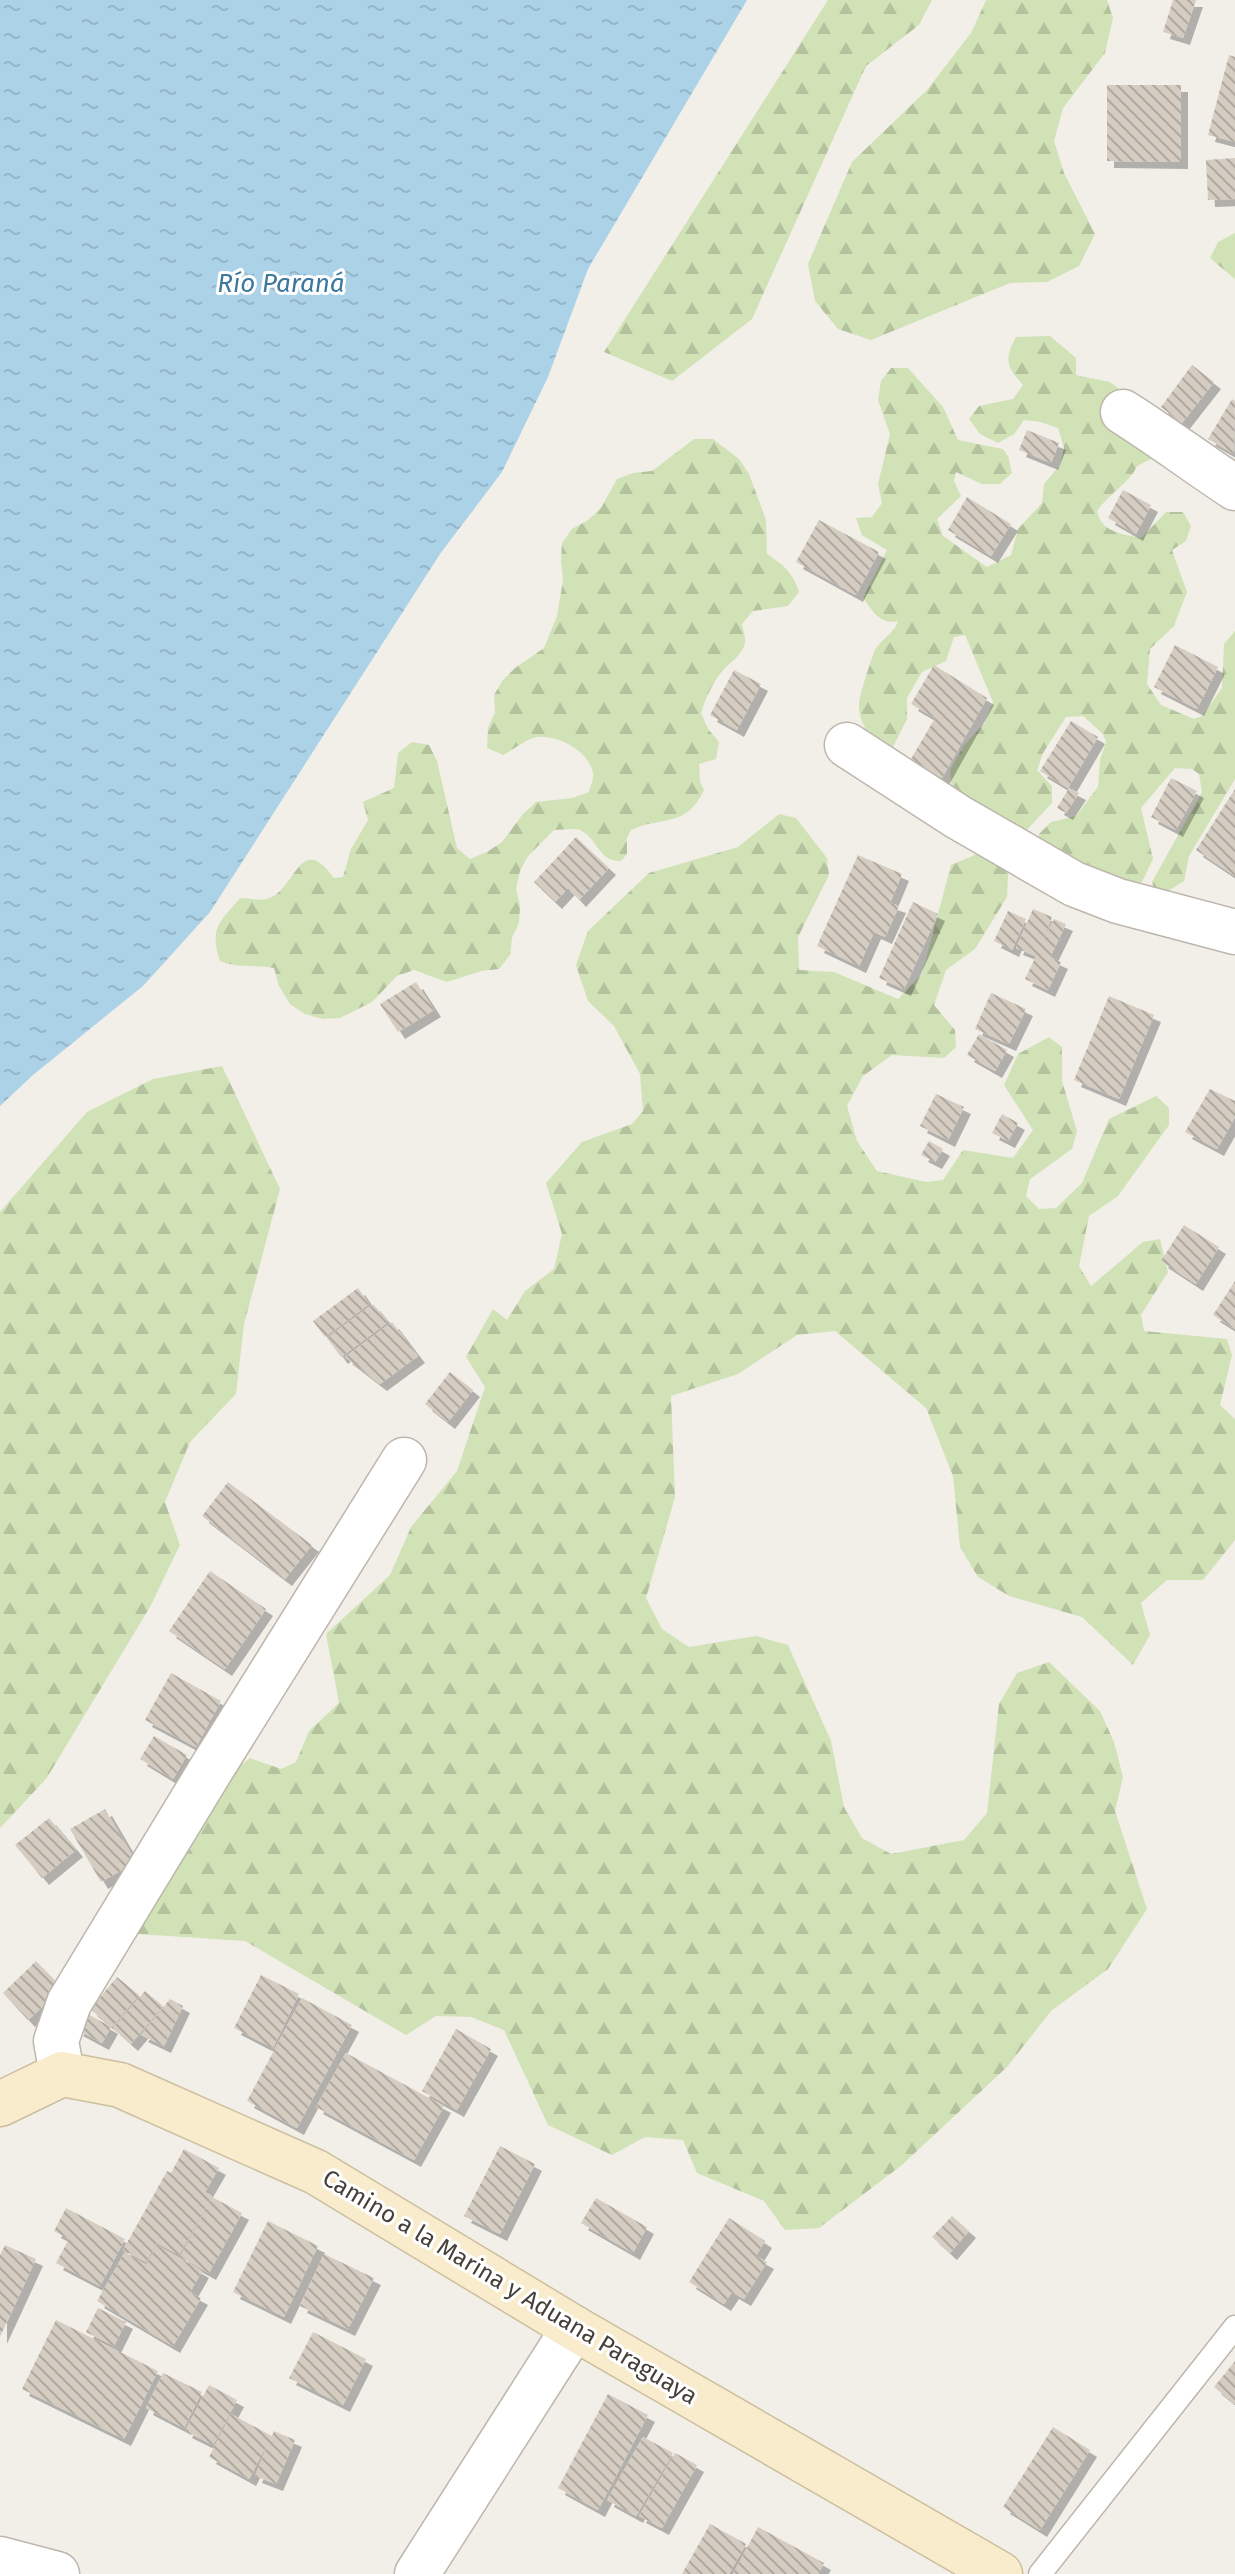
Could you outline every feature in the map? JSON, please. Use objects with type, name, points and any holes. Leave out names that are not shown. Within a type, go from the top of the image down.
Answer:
[{"type":"street","points":[[1123,412],[1166,438],[1199,465],[1235,488]]},
{"type":"street","points":[[847,745],[918,792],[1074,884],[1118,901],[1235,932]]},
{"type":"street","points":[[0,2104],[62,2074],[56,2041],[69,2003],[404,1460]]},
{"type":"street","name":"Camino a la Marina y Aduana Paraguaya","points":[[62,2074],[120,2085],[316,2172],[574,2328],[1000,2574]]},
{"type":"street","points":[[417,2574],[574,2328]]},
{"type":"street","points":[[0,2559],[57,2574]]},
{"type":"lane","points":[[1040,2574],[1235,2327]]},
{"type":"green space","points":[[828,0],[932,0],[919,25],[866,66],[752,319],[672,381],[604,352]]},
{"type":"green space","points":[[986,0],[1107,0],[1113,18],[1105,53],[1063,108],[1054,141],[1064,173],[1095,234],[1079,266],[1047,282],[1010,283],[871,340],[838,329],[815,301],[808,264],[852,162],[927,90],[971,33]]},
{"type":"green space","points":[[1235,233],[1235,279],[1210,258],[1218,242]]},
{"type":"green space","points":[[1050,336],[1076,358],[1076,375],[1110,382],[1124,393],[1151,437],[1153,458],[1137,466],[1097,511],[1103,524],[1114,531],[1141,538],[1166,512],[1183,512],[1191,526],[1186,541],[1172,550],[1187,592],[1174,626],[1150,649],[1147,684],[1161,705],[1194,719],[1202,716],[1222,688],[1224,644],[1235,631],[1235,779],[1189,856],[1184,881],[1162,895],[1154,891],[1152,882],[1202,792],[1199,774],[1192,769],[1175,768],[1141,808],[1153,859],[1142,882],[1124,884],[1040,852],[1039,834],[1051,822],[1076,816],[1098,787],[1100,760],[1106,742],[1103,734],[1083,716],[1066,717],[1043,753],[1037,770],[1052,786],[1052,803],[1023,834],[953,799],[950,770],[964,745],[984,724],[993,702],[965,635],[954,637],[946,661],[922,672],[907,698],[907,719],[893,747],[886,747],[873,739],[859,711],[861,693],[875,650],[898,621],[882,619],[863,598],[887,550],[862,535],[856,518],[872,517],[882,503],[878,484],[890,434],[878,400],[881,381],[891,368],[908,368],[943,407],[958,440],[1003,449],[1008,456],[1012,473],[1000,484],[982,484],[956,472],[954,481],[961,496],[937,519],[943,536],[987,567],[1011,555],[1018,529],[1042,503],[1044,484],[1060,465],[1064,448],[1058,428],[1041,422],[1024,420],[1014,434],[998,443],[980,434],[969,419],[979,406],[1013,399],[1023,385],[1013,373],[1008,357],[1016,337]]},
{"type":"green space","points":[[694,439],[713,439],[739,459],[749,474],[766,520],[767,554],[787,570],[799,592],[788,606],[753,611],[742,624],[744,647],[717,678],[701,713],[708,729],[719,742],[716,759],[699,764],[700,782],[704,790],[690,810],[681,816],[631,830],[627,838],[627,854],[621,861],[607,858],[580,830],[554,830],[528,856],[520,871],[516,888],[520,906],[519,923],[512,938],[510,955],[499,969],[481,971],[447,982],[414,970],[397,976],[372,1002],[340,1018],[323,1019],[305,1014],[290,1004],[279,986],[274,968],[220,961],[216,941],[218,926],[240,898],[264,900],[277,894],[305,861],[313,860],[322,865],[334,878],[343,877],[351,849],[368,820],[363,802],[394,788],[398,753],[412,742],[429,745],[437,761],[457,848],[470,859],[502,842],[536,802],[572,798],[589,792],[593,775],[590,765],[579,751],[563,742],[537,737],[503,755],[487,748],[488,728],[495,712],[494,695],[515,668],[544,648],[557,616],[563,580],[562,543],[572,529],[601,508],[617,479],[652,471]]},
{"type":"green space","points":[[779,814],[796,818],[827,858],[829,875],[798,937],[799,970],[834,972],[898,999],[922,974],[951,865],[984,851],[1009,855],[1007,897],[975,949],[946,970],[934,1005],[955,1030],[956,1047],[944,1058],[892,1055],[863,1076],[847,1106],[857,1141],[877,1171],[926,1182],[943,1180],[963,1150],[1013,1158],[1033,1130],[1004,1085],[1018,1054],[1049,1037],[1062,1047],[1062,1081],[1077,1131],[1072,1149],[1030,1179],[1026,1196],[1039,1209],[1056,1208],[1082,1183],[1109,1119],[1156,1096],[1169,1108],[1169,1125],[1118,1196],[1089,1216],[1079,1266],[1091,1286],[1143,1242],[1160,1239],[1168,1272],[1141,1315],[1144,1331],[1227,1339],[1232,1355],[1220,1405],[1235,1419],[1235,1540],[1203,1580],[1167,1580],[1141,1603],[1150,1635],[1133,1665],[1082,1617],[1009,1596],[978,1577],[960,1547],[953,1476],[926,1408],[835,1331],[797,1335],[738,1374],[671,1396],[675,1497],[646,1598],[662,1629],[689,1647],[756,1636],[788,1645],[831,1741],[844,1807],[862,1838],[891,1854],[964,1840],[987,1813],[999,1704],[1017,1673],[1049,1662],[1100,1711],[1114,1742],[1123,1777],[1115,1811],[1147,1909],[1108,1969],[1051,2011],[1007,2067],[902,2165],[819,2228],[785,2230],[764,2201],[697,2173],[683,2140],[645,2137],[612,2155],[548,2125],[504,2030],[471,2017],[436,2016],[406,2035],[245,1941],[138,1934],[159,1881],[223,1780],[250,1758],[281,1769],[296,1762],[309,1731],[339,1703],[326,1634],[390,1575],[411,1527],[457,1471],[485,1387],[466,1357],[493,1309],[507,1320],[525,1291],[554,1269],[562,1234],[546,1183],[582,1142],[632,1124],[643,1111],[640,1074],[614,1026],[588,1001],[576,965],[588,931],[649,873],[738,847]]},
{"type":"green space","points":[[222,1066],[280,1189],[244,1324],[236,1394],[190,1442],[165,1502],[180,1545],[150,1607],[46,1779],[0,1828],[0,1212],[87,1112],[153,1079]]},
{"type":"water","name":"Río Paraná","points":[[0,0],[747,0],[588,269],[548,377],[502,472],[440,554],[210,912],[143,986],[33,1075],[0,1106]]},
{"type":"building","points":[[1173,0],[1196,0],[1183,38],[1163,32]]},
{"type":"building","points":[[1229,55],[1235,57],[1235,142],[1208,135]]},
{"type":"building","points":[[1107,85],[1181,85],[1181,162],[1107,161]]},
{"type":"building","points":[[1235,158],[1235,199],[1208,200],[1206,160]]},
{"type":"building","points":[[1192,365],[1214,382],[1182,423],[1161,407]]},
{"type":"building","points":[[1232,399],[1235,401],[1234,454],[1208,439]]},
{"type":"building","points":[[1027,430],[1059,443],[1051,463],[1019,450]]},
{"type":"building","points":[[1123,490],[1151,505],[1136,534],[1108,518]]},
{"type":"building","points":[[967,497],[1011,524],[991,556],[948,530]]},
{"type":"building","points":[[819,520],[879,552],[856,595],[796,562]]},
{"type":"building","points":[[1175,645],[1218,667],[1197,709],[1154,687]]},
{"type":"building","points":[[934,665],[987,698],[942,778],[911,759],[935,718],[911,704]]},
{"type":"building","points":[[734,670],[761,684],[737,730],[710,715]]},
{"type":"building","points":[[1071,721],[1098,737],[1068,788],[1040,771]]},
{"type":"building","points":[[1171,778],[1197,791],[1176,830],[1151,817]]},
{"type":"building","points":[[1069,788],[1079,793],[1066,813],[1057,808]]},
{"type":"building","points":[[1235,789],[1235,876],[1196,850]]},
{"type":"building","points":[[576,837],[609,868],[579,900],[568,888],[555,902],[534,882]]},
{"type":"building","points":[[858,855],[902,874],[890,903],[899,906],[885,937],[874,932],[859,966],[817,946]]},
{"type":"building","points":[[913,902],[938,914],[904,989],[879,978]]},
{"type":"building","points":[[1033,909],[1052,917],[1042,944],[1054,919],[1066,924],[1050,957],[1061,962],[1048,990],[1025,979],[1036,956],[1016,948]]},
{"type":"building","points":[[1008,911],[1026,919],[1012,950],[994,941]]},
{"type":"building","points":[[416,982],[434,1010],[398,1032],[380,1004]]},
{"type":"building","points":[[991,993],[1026,1009],[1009,1044],[975,1029]]},
{"type":"building","points":[[1109,996],[1154,1015],[1119,1099],[1074,1080]]},
{"type":"building","points":[[979,1034],[1007,1050],[995,1071],[967,1055]]},
{"type":"building","points":[[1210,1089],[1235,1101],[1235,1117],[1217,1149],[1185,1132]]},
{"type":"building","points":[[936,1094],[964,1107],[948,1140],[920,1126]]},
{"type":"building","points":[[1002,1114],[1018,1123],[1008,1141],[992,1133]]},
{"type":"building","points":[[929,1141],[943,1149],[935,1162],[921,1155]]},
{"type":"building","points":[[1184,1225],[1219,1247],[1196,1284],[1161,1261]]},
{"type":"building","points":[[1235,1281],[1235,1329],[1213,1315]]},
{"type":"building","points":[[358,1288],[369,1304],[325,1337],[313,1321]]},
{"type":"building","points":[[373,1304],[388,1322],[341,1357],[327,1338]]},
{"type":"building","points":[[392,1322],[418,1356],[380,1384],[345,1357]]},
{"type":"building","points":[[450,1372],[473,1390],[448,1422],[425,1404]]},
{"type":"building","points":[[228,1482],[312,1545],[285,1579],[202,1516]]},
{"type":"building","points":[[210,1571],[266,1609],[225,1669],[169,1631]]},
{"type":"building","points":[[171,1673],[221,1701],[196,1747],[145,1720]]},
{"type":"building","points":[[154,1736],[187,1755],[173,1779],[140,1759]]},
{"type":"building","points":[[105,1809],[136,1862],[101,1882],[70,1829]]},
{"type":"building","points":[[49,1818],[76,1850],[42,1878],[15,1845]]},
{"type":"building","points":[[36,1961],[62,1988],[28,2020],[3,1993]]},
{"type":"building","points":[[261,1975],[299,1994],[273,2048],[234,2028]]},
{"type":"building","points":[[117,1977],[139,1995],[112,2027],[90,2009]]},
{"type":"building","points":[[145,1991],[163,2006],[131,2044],[113,2028]]},
{"type":"building","points":[[302,1998],[352,2025],[297,2128],[247,2101]]},
{"type":"building","points":[[170,1999],[183,2006],[164,2046],[141,2035]]},
{"type":"building","points":[[88,2014],[111,2027],[102,2043],[76,2029]]},
{"type":"building","points":[[456,2029],[491,2049],[457,2110],[422,2091]]},
{"type":"building","points":[[346,2053],[444,2106],[414,2160],[316,2107]]},
{"type":"building","points":[[500,2146],[535,2164],[500,2234],[464,2216]]},
{"type":"building","points":[[184,2149],[219,2168],[205,2192],[212,2196],[179,2255],[157,2243],[146,2262],[123,2250],[167,2171],[171,2173]]},
{"type":"building","points":[[212,2197],[242,2213],[209,2273],[180,2257]]},
{"type":"building","points":[[596,2198],[647,2227],[633,2253],[581,2223]]},
{"type":"building","points":[[66,2208],[125,2239],[100,2286],[56,2263],[69,2239],[54,2231]]},
{"type":"building","points":[[952,2216],[969,2231],[950,2253],[932,2237]]},
{"type":"building","points":[[729,2218],[765,2241],[756,2256],[767,2262],[744,2299],[732,2292],[724,2304],[689,2282]]},
{"type":"building","points":[[268,2221],[318,2246],[284,2317],[233,2292]]},
{"type":"building","points":[[5,2245],[36,2259],[0,2337],[0,2255]]},
{"type":"building","points":[[157,2245],[202,2271],[190,2292],[201,2298],[173,2346],[97,2301],[125,2252],[146,2265]]},
{"type":"building","points":[[324,2254],[374,2278],[348,2329],[300,2306]]},
{"type":"building","points":[[98,2308],[126,2322],[114,2346],[86,2332]]},
{"type":"building","points":[[56,2320],[158,2371],[124,2439],[22,2389]]},
{"type":"building","points":[[313,2332],[366,2359],[343,2405],[289,2378]]},
{"type":"building","points":[[1235,2361],[1235,2404],[1214,2387]]},
{"type":"building","points":[[163,2373],[202,2392],[184,2428],[146,2408]]},
{"type":"building","points":[[209,2385],[237,2400],[213,2445],[185,2431]]},
{"type":"building","points":[[608,2394],[648,2415],[598,2510],[558,2488]]},
{"type":"building","points":[[231,2414],[272,2436],[274,2431],[295,2440],[276,2484],[255,2476],[270,2439],[249,2479],[209,2457]]},
{"type":"building","points":[[1053,2427],[1090,2450],[1040,2530],[1003,2507]]},
{"type":"building","points":[[643,2437],[673,2453],[636,2516],[607,2500]]},
{"type":"building","points":[[675,2453],[697,2465],[662,2528],[639,2516]]},
{"type":"building","points":[[710,2524],[746,2544],[729,2574],[682,2574]]},
{"type":"building","points":[[758,2527],[824,2563],[818,2574],[733,2574]]}]
